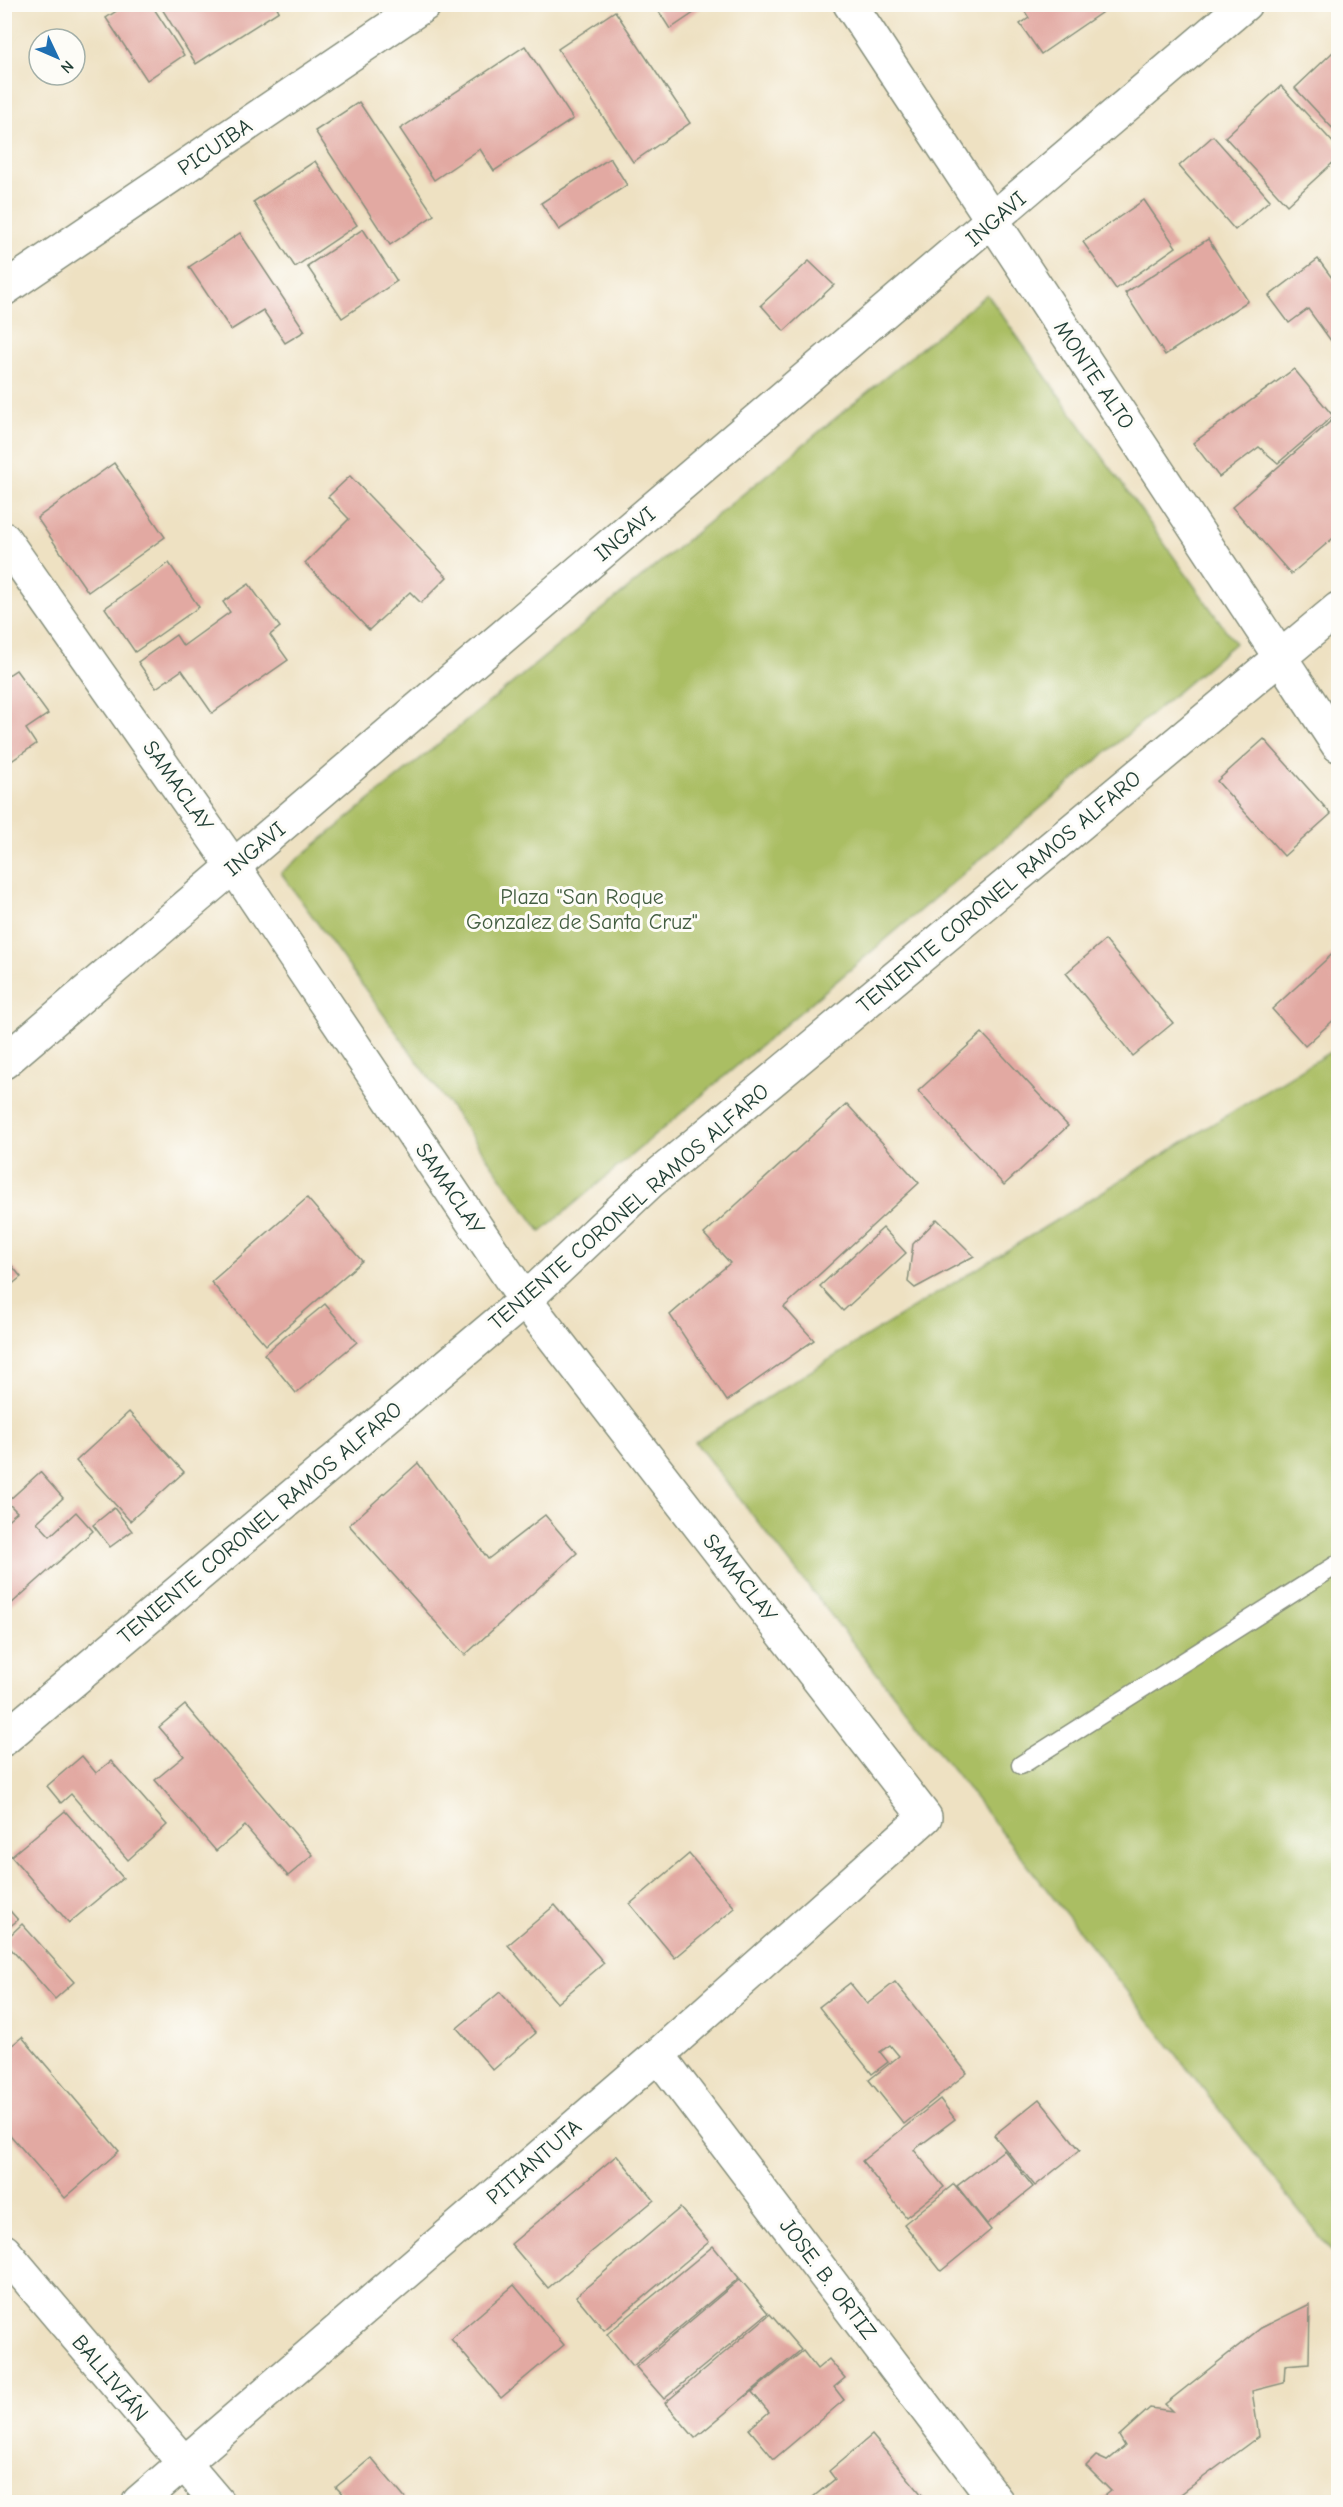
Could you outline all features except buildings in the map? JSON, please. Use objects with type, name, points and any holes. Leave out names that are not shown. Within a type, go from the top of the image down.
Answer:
[{"type":"street","name":"PICUIBA","points":[[4,289],[425,4]]},
{"type":"street","name":"INGAVI","points":[[4,1062],[992,223],[1245,4]]},
{"type":"street","name":"MONTE ALTO","points":[[859,8],[992,223],[1282,657],[1338,745]]},
{"type":"street","name":"SAMACLAY","points":[[4,539],[234,867],[525,1300],[925,1817]]},
{"type":"street","name":"TENIENTE CORONEL RAMOS ALFARO","points":[[4,1739],[525,1300],[650,1182],[1338,609]]},
{"type":"street","name":"PITIANTUTA","points":[[139,2502],[658,2055],[925,1817]]},
{"type":"street","name":"JOSE. B. ORTIZ","points":[[658,2055],[997,2502]]},
{"type":"street","name":"BALLIVIÁN","points":[[4,2252],[183,2465],[217,2502]]},
{"type":"lane","points":[[1021,1765],[1338,1564]]},
{"type":"green space","name":"Plaza \"San Roque Gonzalez de Santa Cruz\"","points":[[987,294],[1235,643],[541,1232],[281,873]]},
{"type":"green space","points":[[1338,1047],[1338,2260],[695,1442]]}]
